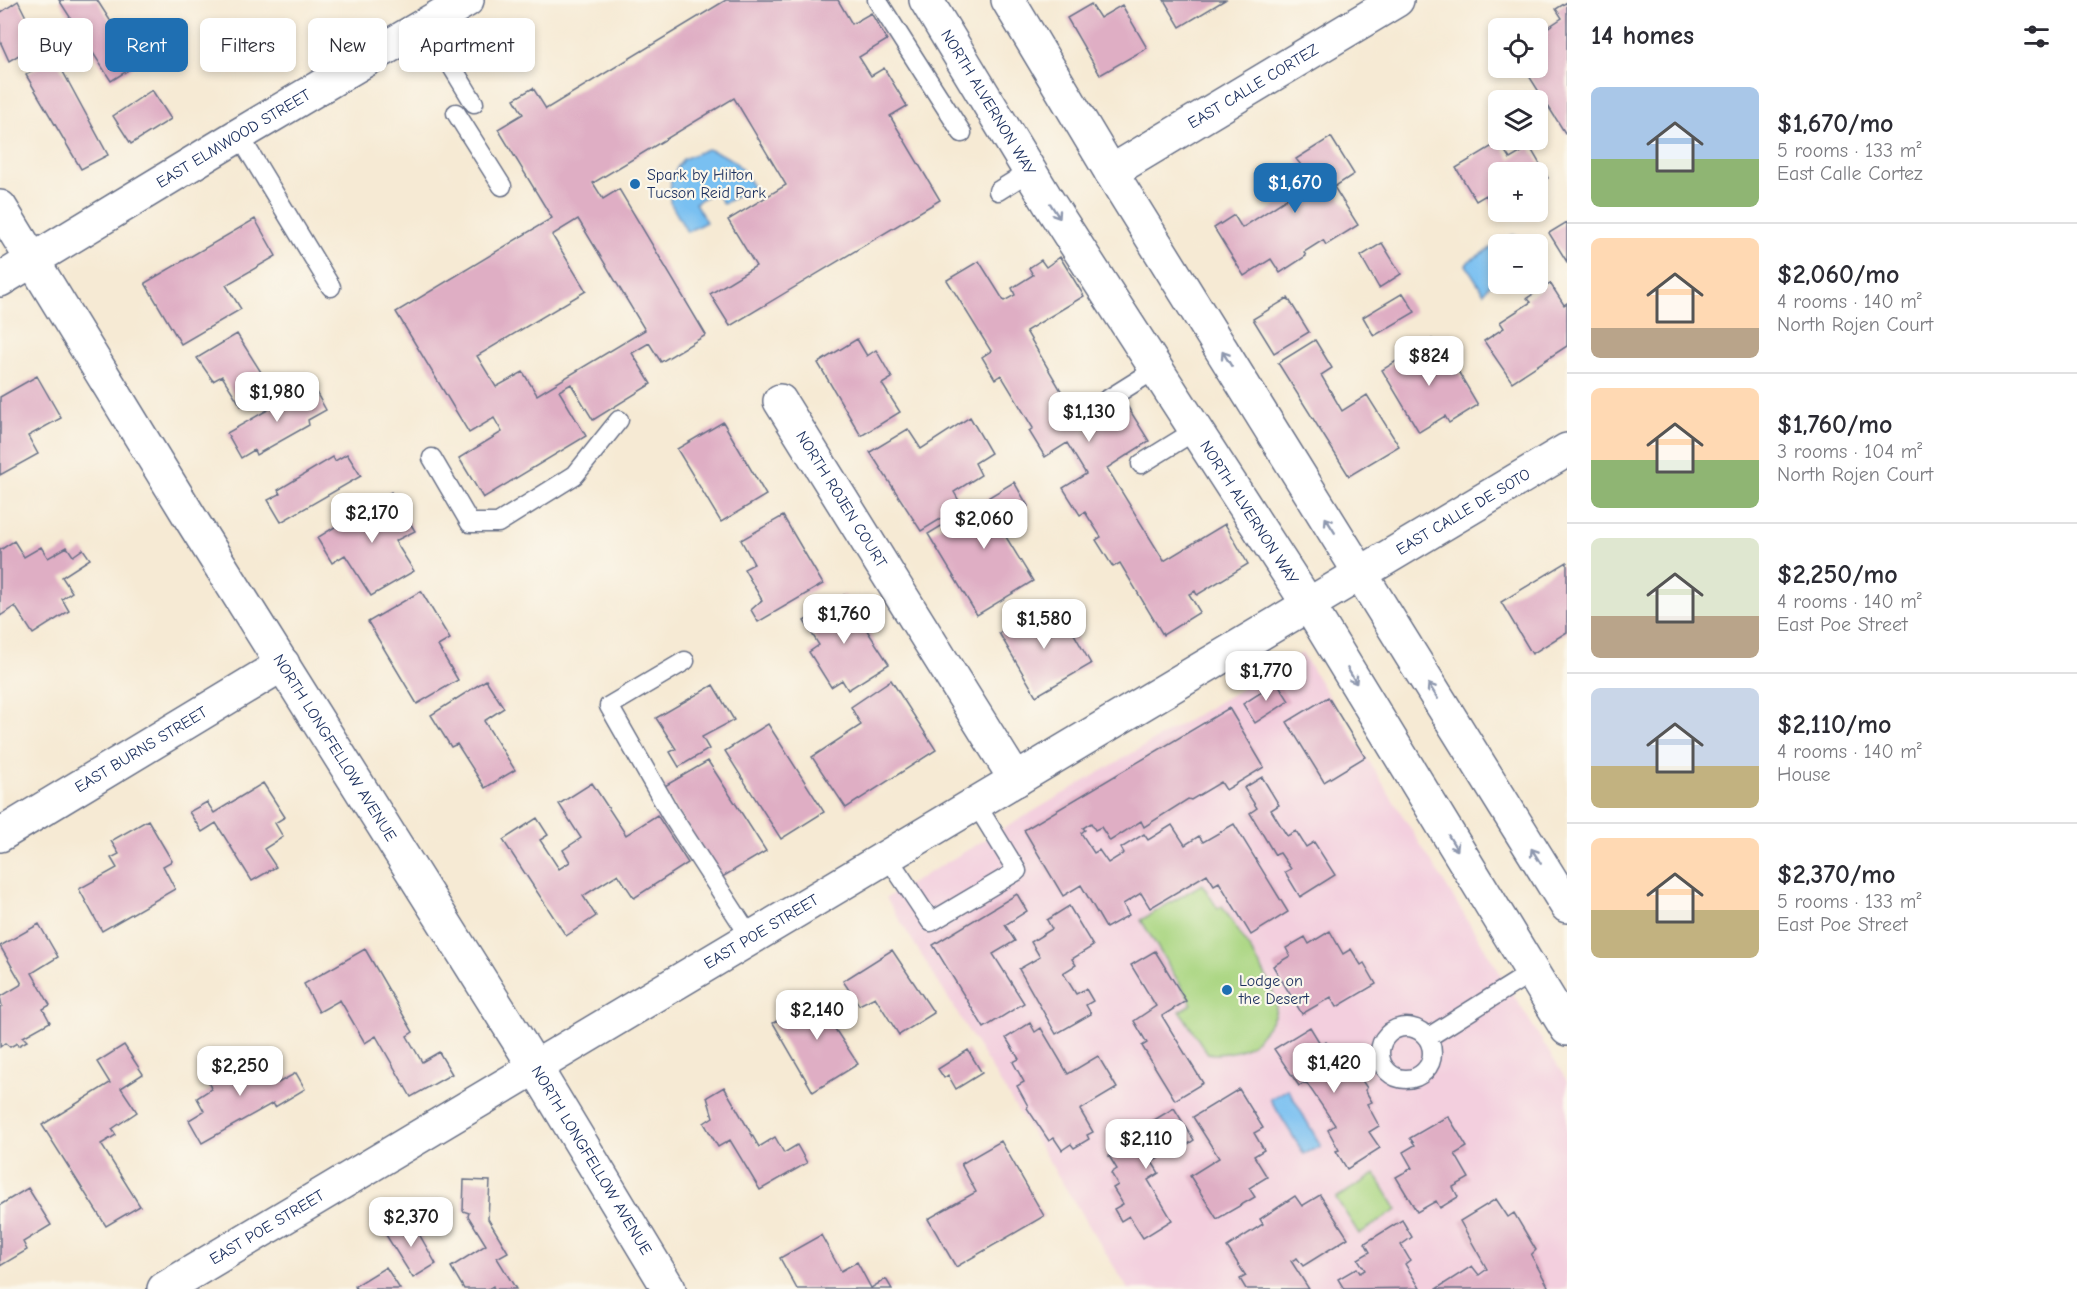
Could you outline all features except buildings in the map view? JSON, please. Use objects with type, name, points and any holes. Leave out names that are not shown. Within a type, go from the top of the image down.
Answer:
[{"type":"street","name":"EAST ELMWOOD STREET","points":[[436,18],[467,0]]},
{"type":"street","name":"NORTH ALVERNON WAY","points":[[926,0],[1030,171],[1308,604],[1567,1029]]},
{"type":"street","points":[[1008,0],[1111,172],[1567,906]]},
{"type":"street","name":"EAST CALLE CORTEZ","points":[[1111,172],[1397,0]]},
{"type":"street","name":"EAST ELMWOOD STREET","points":[[0,280],[399,40]]},
{"type":"street","name":"NORTH LONGFELLOW AVENUE","points":[[0,207],[191,519],[535,1067],[669,1289]]},
{"type":"street","name":"NORTH ROJEN COURT","points":[[780,401],[1016,780]]},
{"type":"street","name":"EAST CALLE DE SOTO","points":[[1359,573],[1567,450]]},
{"type":"street","name":"EAST POE STREET","points":[[164,1289],[1359,573]]},
{"type":"street","name":"EAST BURNS STREET","points":[[0,835],[283,664]]},
{"type":"lane","points":[[877,0],[963,133]]},
{"type":"lane","points":[[456,72],[474,102]]},
{"type":"lane","points":[[456,114],[502,186]]},
{"type":"lane","points":[[239,135],[331,287]]},
{"type":"lane","points":[[998,191],[1030,171]]},
{"type":"lane","points":[[1105,401],[1156,369]]},
{"type":"lane","points":[[432,459],[470,524],[498,523],[575,475],[619,420]]},
{"type":"lane","points":[[1141,464],[1196,430]]},
{"type":"lane","points":[[685,661],[609,706],[670,813],[751,938]]},
{"type":"lane","points":[[887,856],[931,921],[1017,871],[976,804]]},
{"type":"lane","points":[[1427,1038],[1532,972]]},
{"type":"shaded area","name":"Lodge on the Desert","points":[[1302,653],[1567,1081],[1567,1289],[1128,1289],[886,898]]},
{"type":"green space","points":[[1202,884],[1218,909],[1222,906],[1263,970],[1270,984],[1276,1007],[1270,1024],[1254,1042],[1227,1053],[1207,1053],[1180,1011],[1192,1004],[1141,920]]},
{"type":"green space","points":[[1375,1174],[1397,1210],[1359,1234],[1336,1198]]},
{"type":"water","points":[[707,149],[735,162],[753,187],[723,204],[715,191],[695,203],[706,222],[687,232],[670,202],[671,177],[683,159]]},
{"type":"water","points":[[1488,250],[1488,286],[1484,293],[1466,265]]},
{"type":"water","points":[[1288,1089],[1321,1146],[1304,1154],[1270,1099]]},
{"type":"place","name":"Spark by Hilton Tucson Reid Park","points":[[635,184]]},
{"type":"place","name":"Lodge on the Desert","points":[[1227,990]]}]
